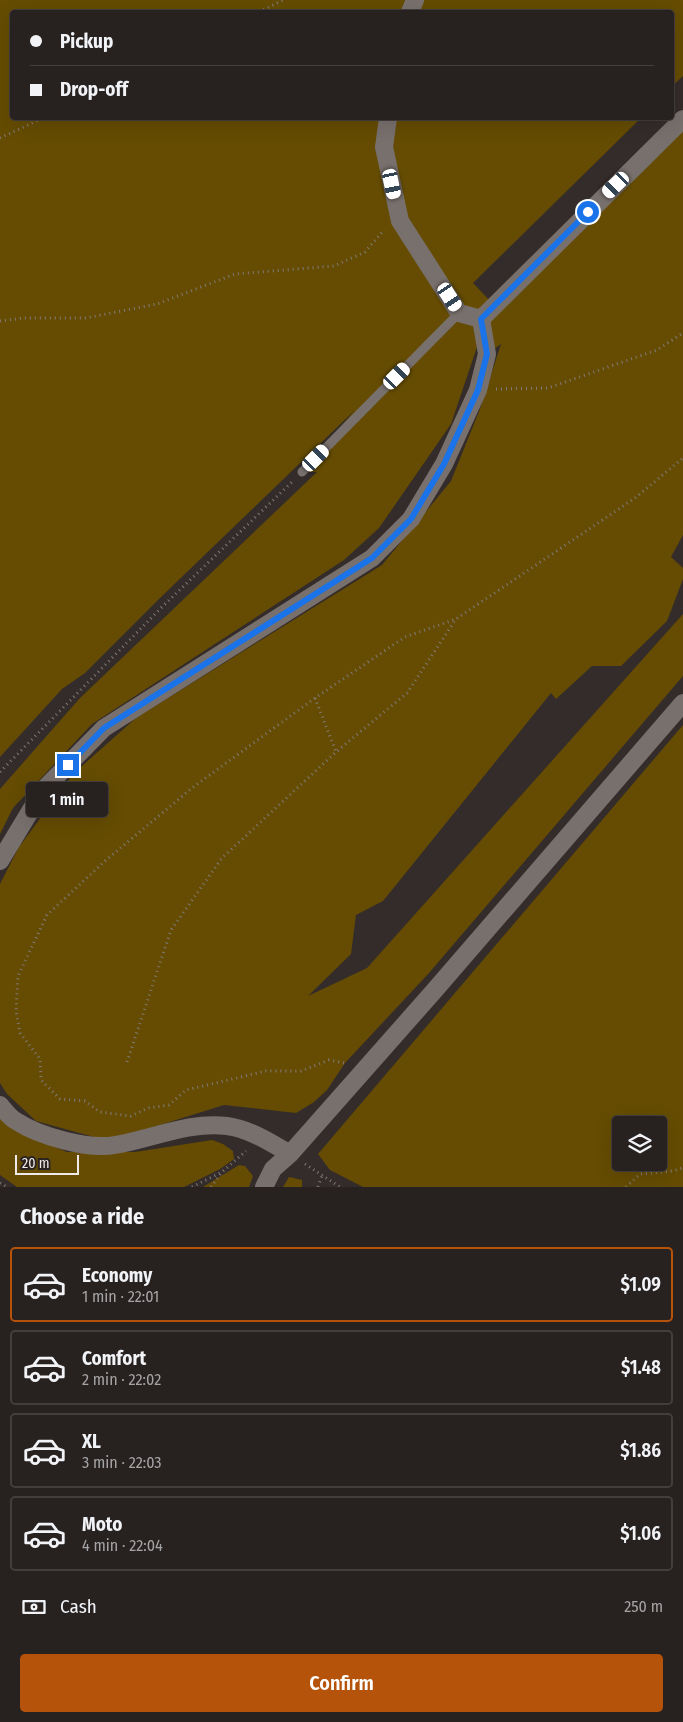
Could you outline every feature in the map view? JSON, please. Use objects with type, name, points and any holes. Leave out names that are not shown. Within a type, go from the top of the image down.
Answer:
[{"type":"street","points":[[481,319],[683,119]]},
{"type":"street","points":[[388,120],[384,147],[400,221],[459,313],[481,319]]},
{"type":"street","points":[[0,861],[43,790],[104,728],[372,558],[411,519],[444,464],[478,390],[487,354],[481,319]]},
{"type":"street","points":[[264,1187],[273,1169],[290,1154],[434,991],[683,703]]},
{"type":"street","points":[[0,1105],[15,1120],[38,1132],[69,1142],[113,1146],[198,1126],[228,1126],[262,1137],[290,1154]]},
{"type":"lane","points":[[302,472],[459,313]]},
{"type":"path","points":[[263,10],[283,0]]},
{"type":"path","points":[[0,138],[39,120]]},
{"type":"path","points":[[0,321],[23,318],[86,318],[156,304],[235,274],[334,266],[365,252],[386,229],[400,221]]},
{"type":"path","points":[[478,390],[548,388],[657,350],[683,333]]},
{"type":"path","points":[[329,1060],[301,1071],[266,1071],[186,1090],[169,1105],[148,1108],[131,1116],[100,1112],[85,1101],[60,1099],[41,1080],[40,1059],[20,1033],[16,1011],[18,976],[47,915],[105,861],[192,788],[315,698],[405,637],[456,619],[635,498],[683,458]]},
{"type":"path","points":[[0,772],[162,606],[302,472]]},
{"type":"path","points":[[128,1062],[171,930],[222,858],[336,752],[407,693],[456,619]]},
{"type":"path","points":[[315,698],[336,752]]},
{"type":"path","points":[[211,1187],[222,1172],[262,1137]]},
{"type":"path","points":[[626,1187],[640,1174],[673,1171],[683,1168]]},
{"type":"path","points":[[192,1187],[222,1172]]},
{"type":"path","points":[[318,1187],[322,1176],[340,1187]]},
{"type":"path","points":[[0,1183],[7,1187]]},
{"type":"shaded area","points":[[0,0],[683,0],[683,76],[674,84],[674,10],[10,10],[10,120],[639,120],[473,283],[494,305],[683,119],[683,535],[671,557],[683,568],[683,579],[667,621],[621,666],[592,666],[556,699],[551,693],[383,901],[356,915],[351,954],[308,996],[367,968],[683,614],[683,676],[429,973],[345,1063],[327,1090],[314,1102],[296,1113],[224,1105],[112,1140],[36,1121],[7,1094],[0,1083],[0,884],[19,847],[73,774],[136,718],[382,565],[451,481],[480,409],[501,344],[487,354],[478,344],[451,424],[379,528],[344,560],[92,724],[13,808],[0,834],[0,789],[80,698],[317,472],[302,472],[355,410],[85,673],[62,689],[0,757]]},
{"type":"shaded area","points":[[683,725],[683,1187],[363,1187],[330,1170],[318,1154]]},
{"type":"shaded area","points":[[0,1113],[24,1134],[67,1152],[135,1152],[212,1140],[223,1144],[233,1151],[234,1159],[220,1169],[184,1187],[17,1187],[0,1175]]},
{"type":"shaded area","points":[[239,1165],[245,1166],[253,1176],[249,1187],[203,1187]]},
{"type":"shaded area","points":[[289,1177],[302,1180],[302,1187],[283,1187]]},
{"type":"route","points":[[68,765],[104,728],[372,558],[411,519],[444,464],[478,390],[487,354],[481,319],[588,212]]}]
